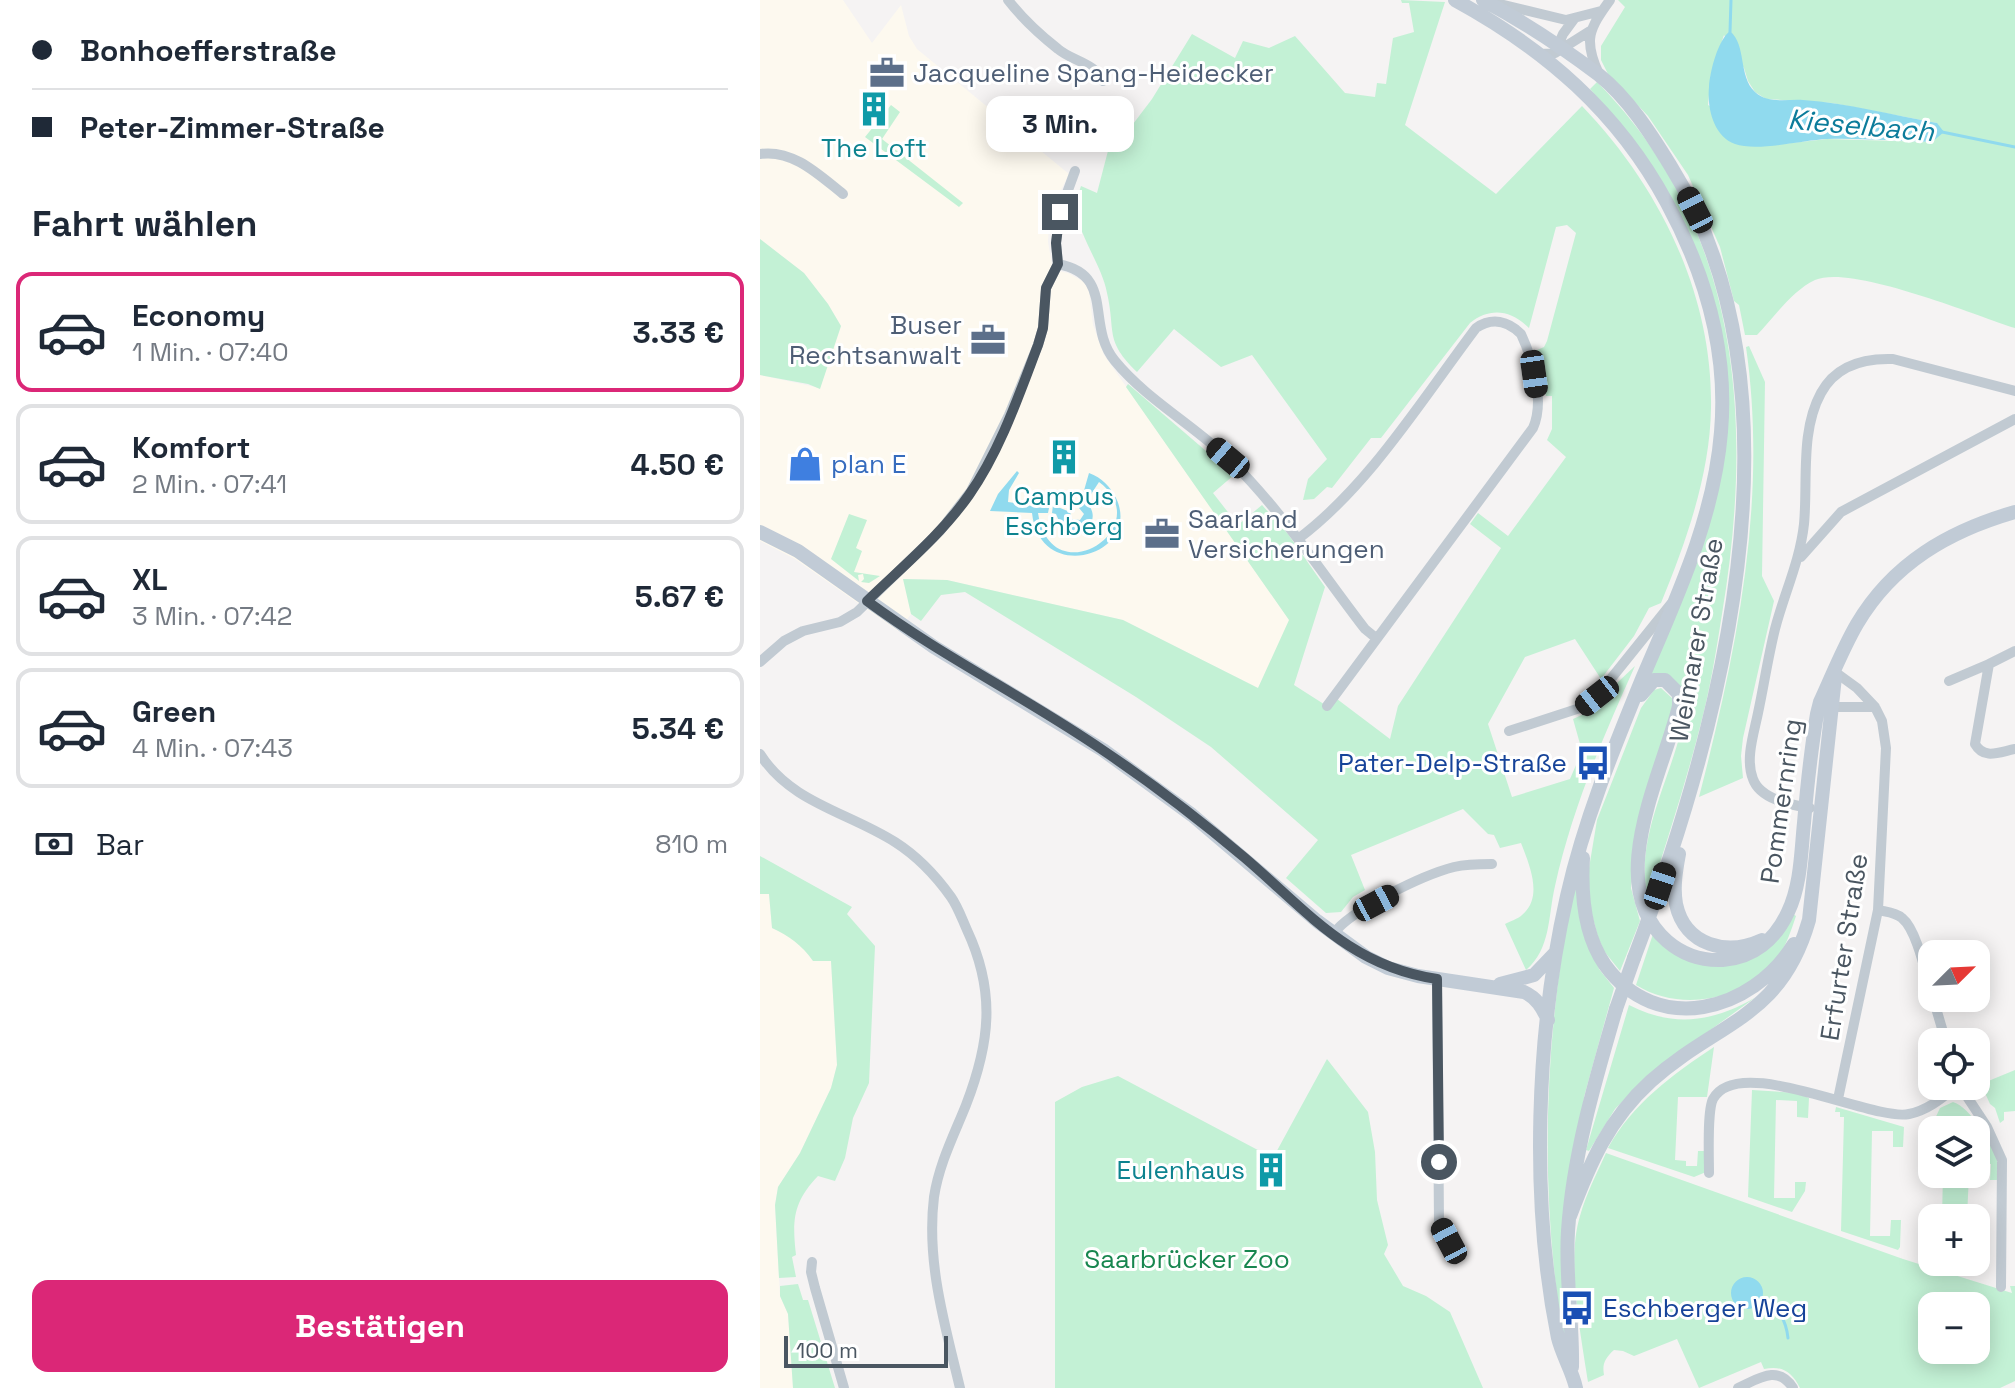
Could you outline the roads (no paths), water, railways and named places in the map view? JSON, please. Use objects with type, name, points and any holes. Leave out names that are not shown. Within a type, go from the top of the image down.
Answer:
[{"type":"street","points":[[1008,0],[1041,35],[1064,54],[1095,69],[1103,81]]},
{"type":"street","points":[[1455,0],[1555,54],[1615,126],[1660,189],[1693,258],[1715,331],[1720,371],[1721,432],[1710,497],[1678,597],[1590,813],[1575,861],[1557,952],[1548,1020],[1541,1130],[1544,1244],[1559,1344],[1572,1369],[1576,1388]]},
{"type":"street","points":[[1484,0],[1502,2],[1554,18],[1574,19],[1601,11]]},
{"type":"street","name":"Weimarer Straße","points":[[1484,0],[1555,54],[1600,76],[1640,121],[1674,170],[1695,210],[1724,290],[1740,369],[1744,433],[1739,547],[1721,665],[1687,804],[1616,1009],[1581,1141],[1567,1252],[1572,1369]]},
{"type":"street","points":[[1555,54],[1590,31],[1610,0]]},
{"type":"street","points":[[1555,54],[1574,19]]},
{"type":"street","points":[[1590,31],[1590,53],[1600,76]]},
{"type":"street","points":[[760,154],[776,153],[798,161],[843,194]]},
{"type":"street","points":[[760,662],[784,641],[803,631],[840,622],[857,612],[940,531],[971,491],[1009,415],[1038,345],[1043,328],[1046,288],[1058,264],[1056,243],[1060,212],[1075,171]]},
{"type":"street","points":[[1058,264],[1086,274],[1093,285],[1103,343],[1117,364],[1228,458],[1270,503],[1365,629],[1376,638]]},
{"type":"street","points":[[1298,539],[1374,462],[1476,328],[1499,321],[1521,334],[1534,374],[1537,396],[1538,411],[1533,428],[1327,706]]},
{"type":"street","points":[[1812,808],[1782,801],[1759,790],[1750,766],[1775,629],[1797,562],[1805,513],[1810,422],[1819,395],[1837,373],[1864,360],[1893,359],[2015,391]]},
{"type":"street","points":[[1797,562],[1827,524],[1841,512],[2015,419]]},
{"type":"street","name":"Pommernring","points":[[1570,1216],[1599,1144],[1633,1099],[1664,1071],[1762,1003],[1788,971],[1801,948],[1809,920],[1812,882],[1817,714],[1850,638],[1868,606],[1901,569],[1946,538],[1975,524],[2015,512]]},
{"type":"street","points":[[760,532],[798,551],[934,647],[1103,750],[1192,815],[1333,934],[1366,957],[1388,968],[1531,995],[1548,1020]]},
{"type":"street","points":[[1509,731],[1583,707],[1597,696],[1678,597]]},
{"type":"street","points":[[1949,681],[2015,651]]},
{"type":"street","points":[[1989,664],[1975,744],[1986,755],[2015,749]]},
{"type":"street","points":[[1835,672],[1857,688],[1875,707]]},
{"type":"street","name":"Pommernring","points":[[1648,920],[1681,951],[1714,960],[1748,956],[1773,934],[1789,910],[1794,893],[1833,707],[1835,672]]},
{"type":"street","points":[[1629,712],[1654,680],[1665,680],[1679,694],[1676,721],[1651,799],[1641,843],[1638,888],[1648,920]]},
{"type":"street","points":[[1833,707],[1875,707]]},
{"type":"street","name":"Erfurter Straße","points":[[1838,1099],[1878,910],[1886,737],[1875,707]]},
{"type":"street","points":[[760,754],[771,771],[794,790],[911,853],[952,898],[976,949],[985,981],[988,1010],[985,1045],[980,1068],[940,1169],[934,1209],[935,1269],[960,1388]]},
{"type":"street","points":[[1687,804],[1674,877],[1676,901],[1682,920],[1698,938],[1718,948],[1738,948],[1773,934]]},
{"type":"street","name":"Pommernring","points":[[1590,813],[1582,879],[1584,907],[1593,939],[1605,964],[1618,980],[1642,999],[1662,1007],[1714,1005],[1749,991],[1766,979],[1793,945],[1805,918],[1812,882]]},
{"type":"street","points":[[1333,934],[1357,913],[1436,874],[1455,867],[1492,864]]},
{"type":"street","points":[[1878,910],[1904,919],[1912,930],[1918,950]]},
{"type":"street","points":[[1492,986],[1521,981],[1534,975],[1557,952]]},
{"type":"street","points":[[1437,979],[1439,1222],[1449,1241]]},
{"type":"street","points":[[1709,1173],[1711,1104],[1720,1090],[1733,1085],[1778,1086],[1891,1115],[1908,1115],[1939,1100]]},
{"type":"street","points":[[1967,1100],[1995,1141],[2002,1160],[2001,1287]]},
{"type":"street","points":[[809,1266],[844,1388]]},
{"type":"street","points":[[1738,1388],[1767,1375],[1777,1374],[1793,1388]]},
{"type":"water","points":[[1730,31],[1739,45],[1746,78],[1760,96],[1772,100],[1820,102],[1937,123],[1944,132],[1932,142],[1840,139],[1767,146],[1735,144],[1721,135],[1717,128],[1709,95],[1715,56]]},
{"type":"water","points":[[1017,471],[1019,473],[1009,490],[1008,502],[1033,506],[1035,497],[1050,503],[1048,513],[1038,513],[1047,538],[1061,550],[1079,552],[1096,546],[1109,534],[1117,518],[1114,500],[1099,482],[1086,502],[1093,517],[1086,529],[1075,534],[1062,528],[1056,514],[1052,513],[1053,505],[1070,512],[1072,519],[1080,520],[1084,514],[1079,508],[1089,473],[1105,483],[1116,498],[1120,518],[1115,535],[1103,547],[1087,554],[1069,555],[1052,549],[1039,536],[1032,513],[990,511],[998,494]]},
{"type":"water","points":[[1747,1277],[1758,1282],[1763,1293],[1758,1304],[1747,1309],[1736,1304],[1731,1293],[1736,1282]]},
{"type":"waterway","points":[[1730,32],[1731,0]]},
{"type":"waterway","name":"Kieselbach","points":[[1942,132],[2015,147]]},
{"type":"waterway","points":[[1762,1299],[1781,1315],[1788,1338]]},
{"type":"place","name":"Jacqueline Spang-Heidecker","points":[[887,73]]},
{"type":"place","name":"The Loft","points":[[874,109]]},
{"type":"place","name":"Buser Rechtsanwalt","points":[[988,340]]},
{"type":"place","name":"Campus Eschberg","points":[[1064,457]]},
{"type":"place","name":"plan E","points":[[805,464]]},
{"type":"place","name":"Saarland Versicherungen","points":[[1162,534]]},
{"type":"place","name":"Pater-Delp-Straße","points":[[1593,763]]},
{"type":"place","name":"Eulenhaus","points":[[1271,1170]]},
{"type":"place","name":"Eschberger Weg","points":[[1577,1308]]},
{"type":"park label","name":"Saarbrücker Zoo","points":[[1187,1259]]}]
